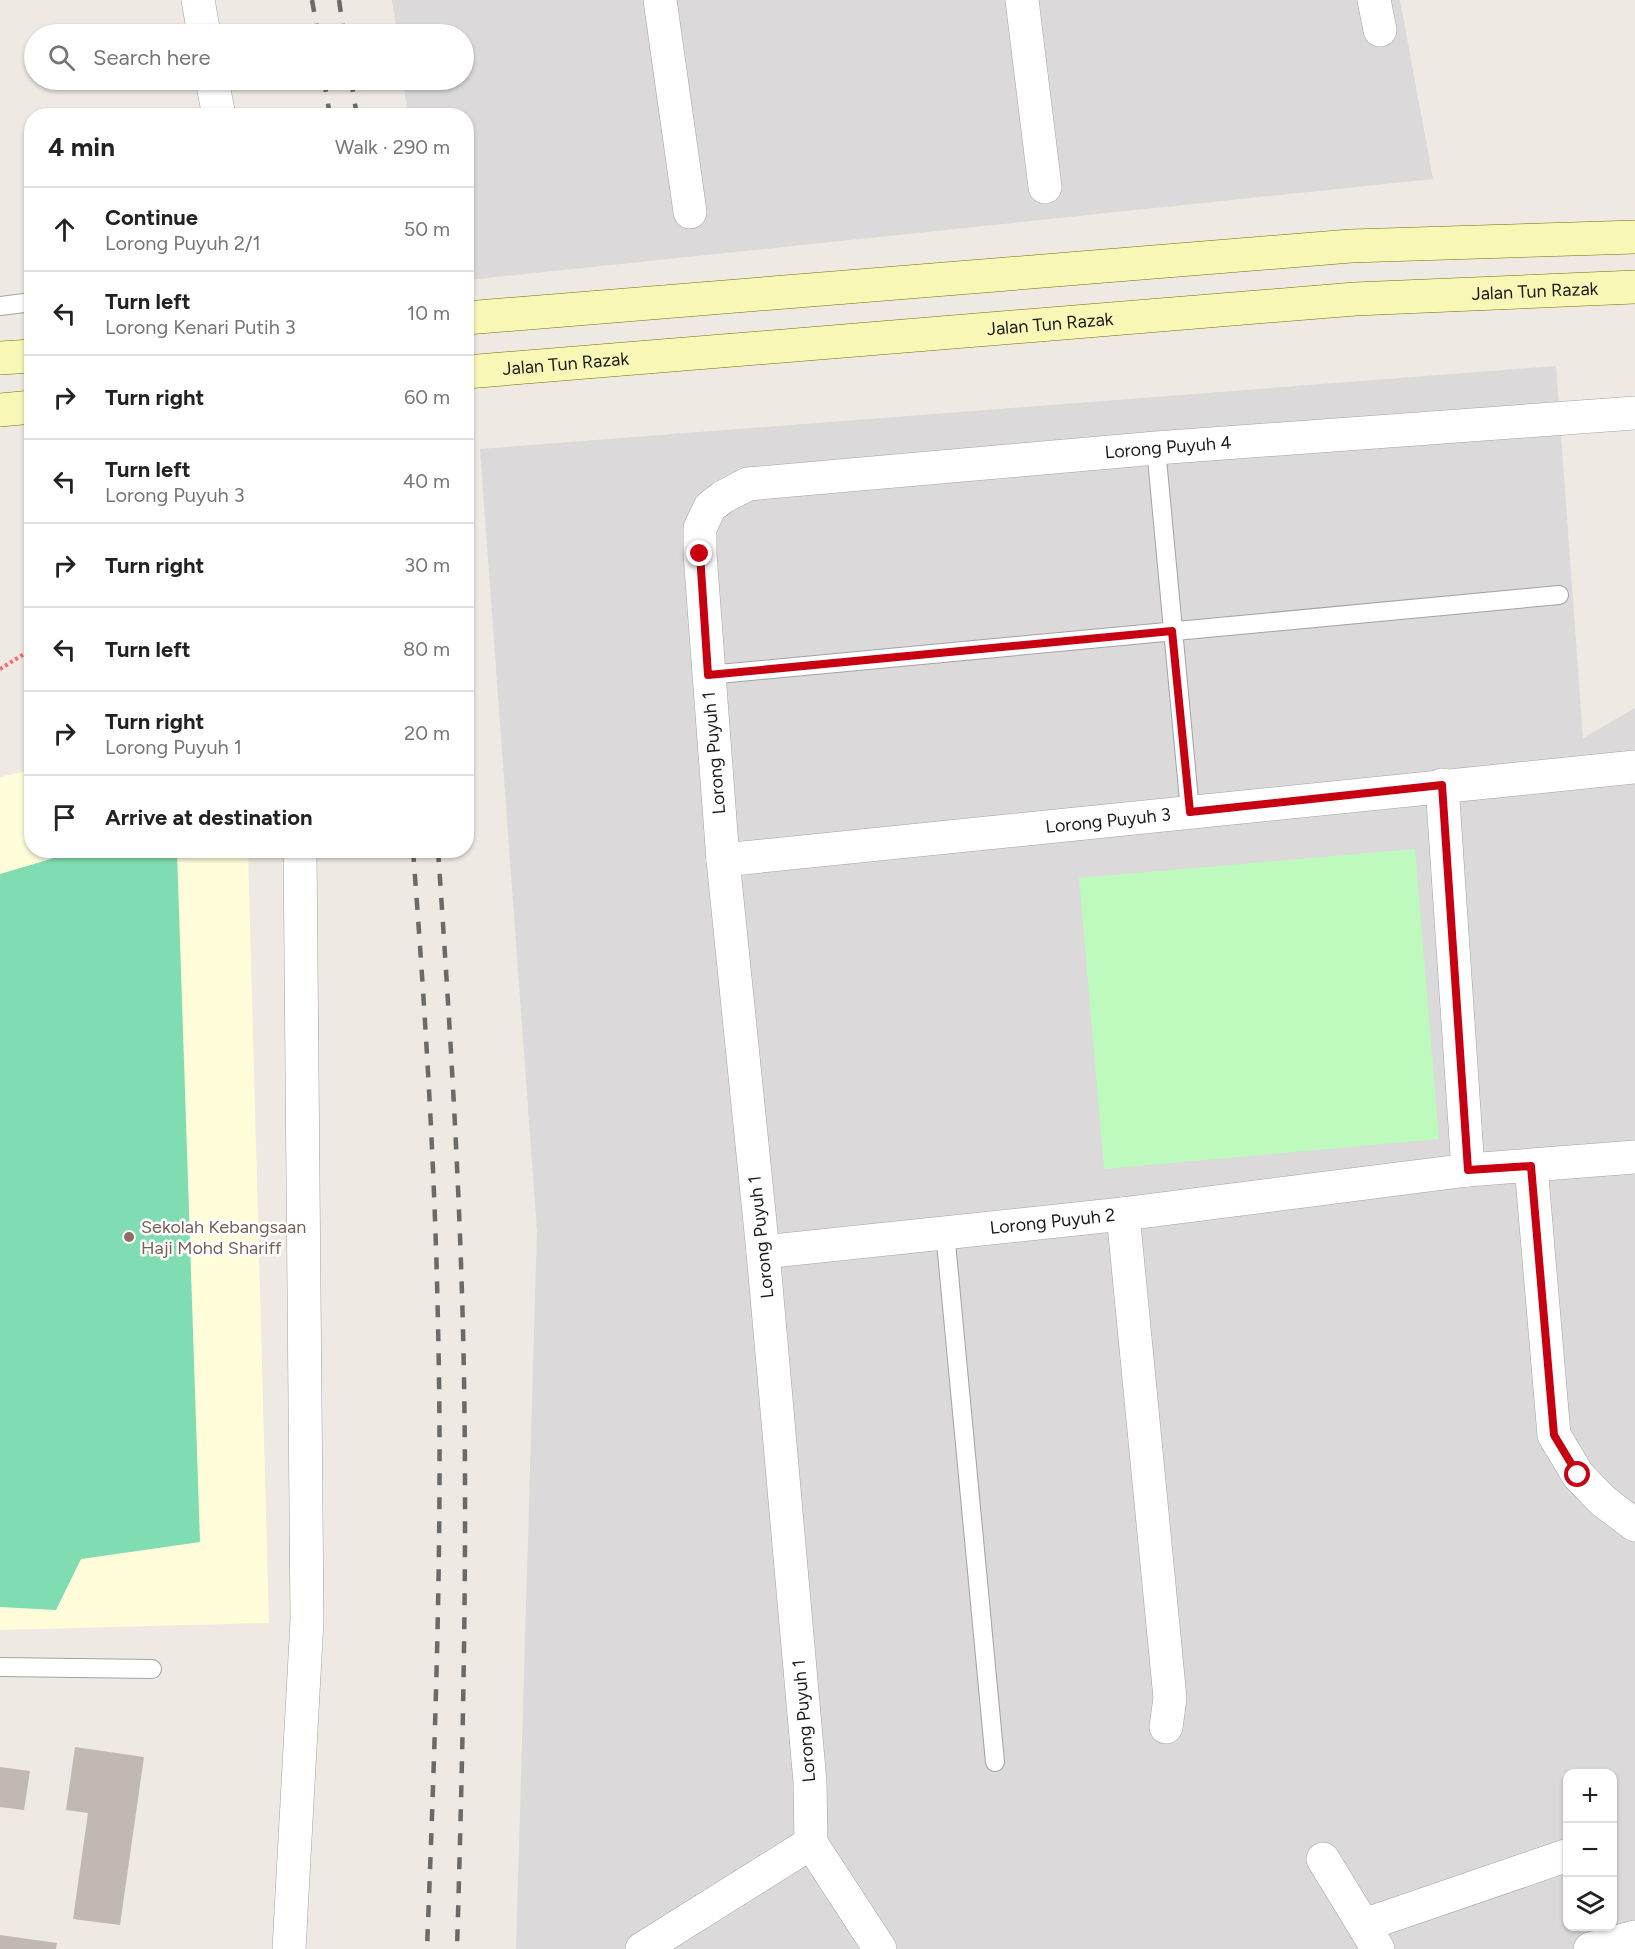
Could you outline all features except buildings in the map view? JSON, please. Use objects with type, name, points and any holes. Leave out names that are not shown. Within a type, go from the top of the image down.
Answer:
[{"type":"main road","points":[[474,317],[1351,246],[1635,237]]},
{"type":"main road","name":"Jalan Tun Razak","points":[[474,371],[1355,299],[1635,287]]},
{"type":"main road","points":[[0,358],[24,356]]},
{"type":"main road","points":[[0,410],[24,408]]},
{"type":"street","points":[[198,0],[202,24]]},
{"type":"street","points":[[660,0],[690,212]]},
{"type":"street","points":[[1022,0],[1045,187]]},
{"type":"street","points":[[214,90],[217,108]]},
{"type":"street","name":"Lorong Puyuh 4","points":[[710,507],[723,497],[748,484],[1156,448],[1635,412]]},
{"type":"street","name":"Lorong Puyuh 1","points":[[710,507],[700,528],[708,675],[723,860],[763,1252],[810,1782],[811,1843]]},
{"type":"street","name":"Lorong Puyuh 3","points":[[723,860],[1635,767]]},
{"type":"street","points":[[1442,785],[1468,1170]]},
{"type":"street","points":[[289,1949],[307,1620],[300,858]]},
{"type":"street","name":"Lorong Puyuh 2","points":[[763,1252],[1123,1214],[1468,1170],[1635,1157]]},
{"type":"street","points":[[1531,1166],[1554,1435],[1578,1475],[1603,1501],[1635,1525]]},
{"type":"street","points":[[1123,1214],[1170,1698],[1166,1727]]},
{"type":"street","points":[[642,1949],[811,1843],[880,1949]]},
{"type":"street","points":[[1323,1859],[1371,1937],[1563,1857]]},
{"type":"street","points":[[1590,1949],[1635,1936]]},
{"type":"lane","points":[[0,306],[24,303]]},
{"type":"lane","points":[[1156,448],[1190,812]]},
{"type":"lane","points":[[708,675],[1559,595]]},
{"type":"lane","points":[[945,1232],[995,1762]]},
{"type":"lane","points":[[0,1667],[152,1669]]},
{"type":"path","points":[[0,669],[24,654]]},
{"type":"shaded area","points":[[392,0],[1400,0],[1433,179],[474,279],[474,108],[407,108],[404,90],[474,90],[474,24],[396,24]]},
{"type":"shaded area","points":[[1556,366],[1583,738],[1635,708],[1635,1949],[516,1949],[537,1231],[480,449]]},
{"type":"shaded area","name":"Sekolah Kebangsaan Haji Mohd Shariff","points":[[24,772],[24,858],[248,858],[269,1623],[0,1630],[0,777]]},
{"type":"green space","points":[[1415,849],[1439,1139],[1104,1169],[1079,878]]},
{"type":"green space","name":"Sekolah Kebangsaan Haji Mohd Shariff","points":[[54,858],[177,858],[200,1542],[81,1559],[56,1610],[0,1607],[0,874]]},
{"type":"railway","points":[[312,0],[316,24]]},
{"type":"railway","points":[[339,0],[343,24]]},
{"type":"railway","points":[[326,90],[329,108]]},
{"type":"railway","points":[[353,90],[356,108]]},
{"type":"railway","points":[[414,858],[432,1147],[437,1266],[440,1481],[427,1949]]},
{"type":"railway","points":[[439,858],[456,1150],[464,1408],[464,1640],[457,1949]]},
{"type":"place","name":"Sekolah Kebangsaan Haji Mohd Shariff","points":[[129,1237]]},
{"type":"route","points":[[700,554],[708,675],[1172,631],[1190,812],[1442,785],[1468,1170],[1531,1166],[1554,1435],[1578,1475]]}]
